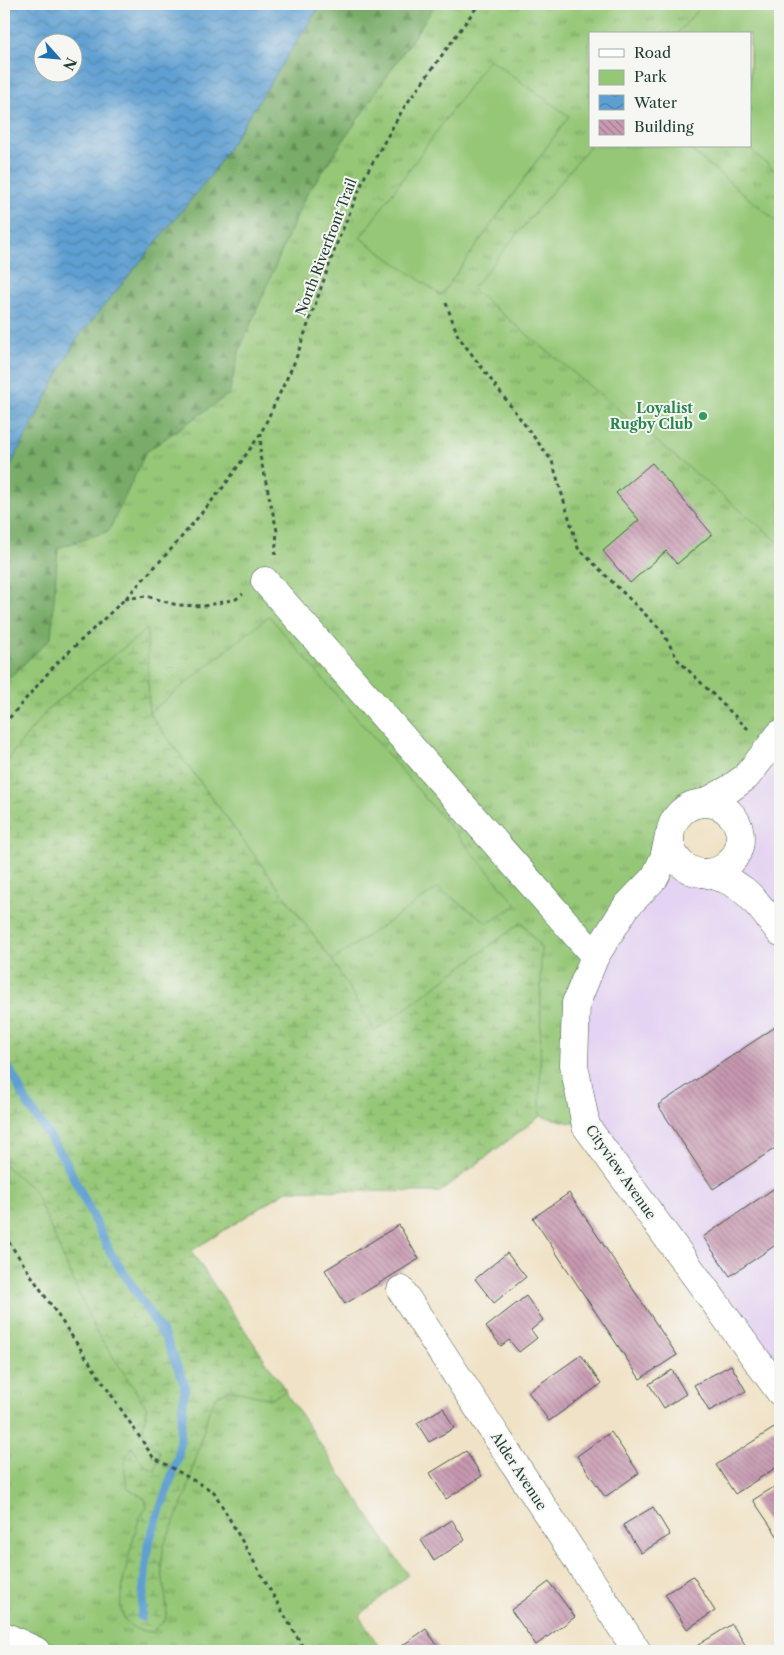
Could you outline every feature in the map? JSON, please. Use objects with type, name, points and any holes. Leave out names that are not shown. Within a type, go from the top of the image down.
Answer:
[{"type":"street","points":[[265,581],[595,956]]},
{"type":"street","points":[[752,897],[734,882],[682,866],[674,857],[670,847],[669,836],[677,816],[685,808],[706,802],[746,777],[774,741]]},
{"type":"street","points":[[746,777],[738,803],[739,864],[742,879],[752,897],[780,932]]},
{"type":"street","points":[[655,877],[673,871],[715,872],[726,866],[733,859],[739,838],[726,810],[717,804],[706,802]]},
{"type":"street","name":"Cityview Avenue","points":[[669,836],[664,858],[655,877],[626,907],[595,956],[576,1003],[574,1065],[586,1126],[780,1392]]},
{"type":"street","name":"Alder Avenue","points":[[401,1290],[638,1651]]},
{"type":"street","points":[[4,1636],[36,1651]]},
{"type":"path","name":"North Riverfront Trail","points":[[4,724],[55,665],[125,599],[226,486],[262,433],[295,361],[337,243],[366,176],[403,109],[479,4]]},
{"type":"path","points":[[446,303],[458,336],[552,461],[578,548],[662,631],[678,660],[774,741]]},
{"type":"path","name":"North Riverfront Trail","points":[[262,433],[260,456],[277,531],[275,557],[265,581]]},
{"type":"path","points":[[125,599],[146,596],[177,604],[204,606],[236,599],[265,581]]},
{"type":"path","points":[[4,1235],[153,1457],[214,1492],[305,1651]]},
{"type":"shaded area","points":[[780,734],[780,1392],[586,1126],[574,1065],[595,956],[673,871],[692,871],[725,866],[733,859],[740,838],[738,803],[746,777]]},
{"type":"green space","points":[[321,4],[780,4],[780,734],[677,815],[576,1003],[586,1126],[540,1116],[440,1192],[288,1190],[191,1251],[408,1575],[359,1616],[382,1651],[4,1651],[4,478],[211,175]]},
{"type":"green space","points":[[321,4],[436,4],[305,197],[240,349],[229,394],[146,452],[109,531],[58,548],[51,638],[4,683],[4,478],[76,340],[211,175]]},
{"type":"green space","points":[[703,4],[780,4],[780,175],[749,148],[752,148],[752,32],[679,32]]},
{"type":"green space","points":[[489,59],[569,116],[441,295],[360,238]]},
{"type":"green space","name":"Loyalist Rugby Club","points":[[589,147],[688,148],[780,224],[780,543],[472,289]]},
{"type":"green space","points":[[269,616],[517,905],[488,923],[438,888],[332,960],[149,713]]},
{"type":"green space","points":[[147,629],[149,713],[332,960],[375,1031],[522,922],[541,948],[540,1116],[440,1192],[288,1190],[191,1251],[286,1391],[270,1399],[230,1390],[217,1396],[209,1410],[186,1495],[164,1545],[161,1565],[167,1608],[165,1620],[152,1632],[136,1629],[125,1620],[121,1609],[124,1580],[133,1541],[139,1521],[147,1506],[145,1499],[128,1488],[125,1462],[132,1447],[145,1466],[155,1471],[160,1451],[154,1448],[142,1432],[147,1408],[94,1328],[34,1190],[4,1165],[4,763],[51,706]]},
{"type":"water","points":[[4,4],[321,4],[211,175],[76,340],[4,478]]},
{"type":"building","points":[[652,463],[712,534],[677,564],[666,551],[630,583],[603,551],[639,520],[616,493]]},
{"type":"building","points":[[780,1024],[780,1145],[713,1189],[658,1105]]},
{"type":"building","points":[[779,1185],[780,1242],[730,1276],[703,1237]]},
{"type":"building","points":[[569,1193],[677,1355],[640,1379],[533,1218]]},
{"type":"building","points":[[399,1225],[419,1259],[345,1304],[325,1270]]},
{"type":"building","points":[[507,1253],[526,1277],[494,1303],[475,1279]]},
{"type":"building","points":[[526,1296],[543,1320],[531,1330],[537,1338],[519,1352],[509,1340],[501,1346],[486,1327]]},
{"type":"building","points":[[581,1355],[601,1384],[549,1421],[528,1392]]},
{"type":"building","points":[[731,1365],[746,1391],[709,1411],[694,1385]]},
{"type":"building","points":[[672,1370],[686,1394],[664,1408],[649,1384]]},
{"type":"building","points":[[443,1408],[454,1428],[429,1442],[417,1423]]},
{"type":"building","points":[[774,1428],[780,1437],[780,1465],[735,1494],[716,1465]]},
{"type":"building","points":[[611,1432],[639,1473],[605,1497],[577,1456]]},
{"type":"building","points":[[466,1451],[482,1476],[446,1499],[430,1473]]},
{"type":"building","points":[[774,1487],[780,1496],[780,1540],[753,1500]]},
{"type":"building","points":[[653,1507],[670,1535],[641,1553],[623,1525]]},
{"type":"building","points":[[452,1520],[465,1540],[434,1561],[421,1540]]},
{"type":"building","points":[[693,1576],[715,1611],[687,1629],[665,1594]]},
{"type":"building","points":[[549,1582],[575,1617],[536,1645],[511,1610]]},
{"type":"building","points":[[732,1624],[749,1651],[702,1651],[698,1645]]},
{"type":"building","points":[[426,1629],[441,1651],[407,1651],[403,1645]]},
{"type":"waterway","points":[[4,1059],[27,1103],[65,1160],[110,1252],[166,1339],[185,1385],[178,1458],[148,1544],[141,1617]]},
{"type":"place","name":"Loyalist Rugby Club","points":[[703,416]]}]
